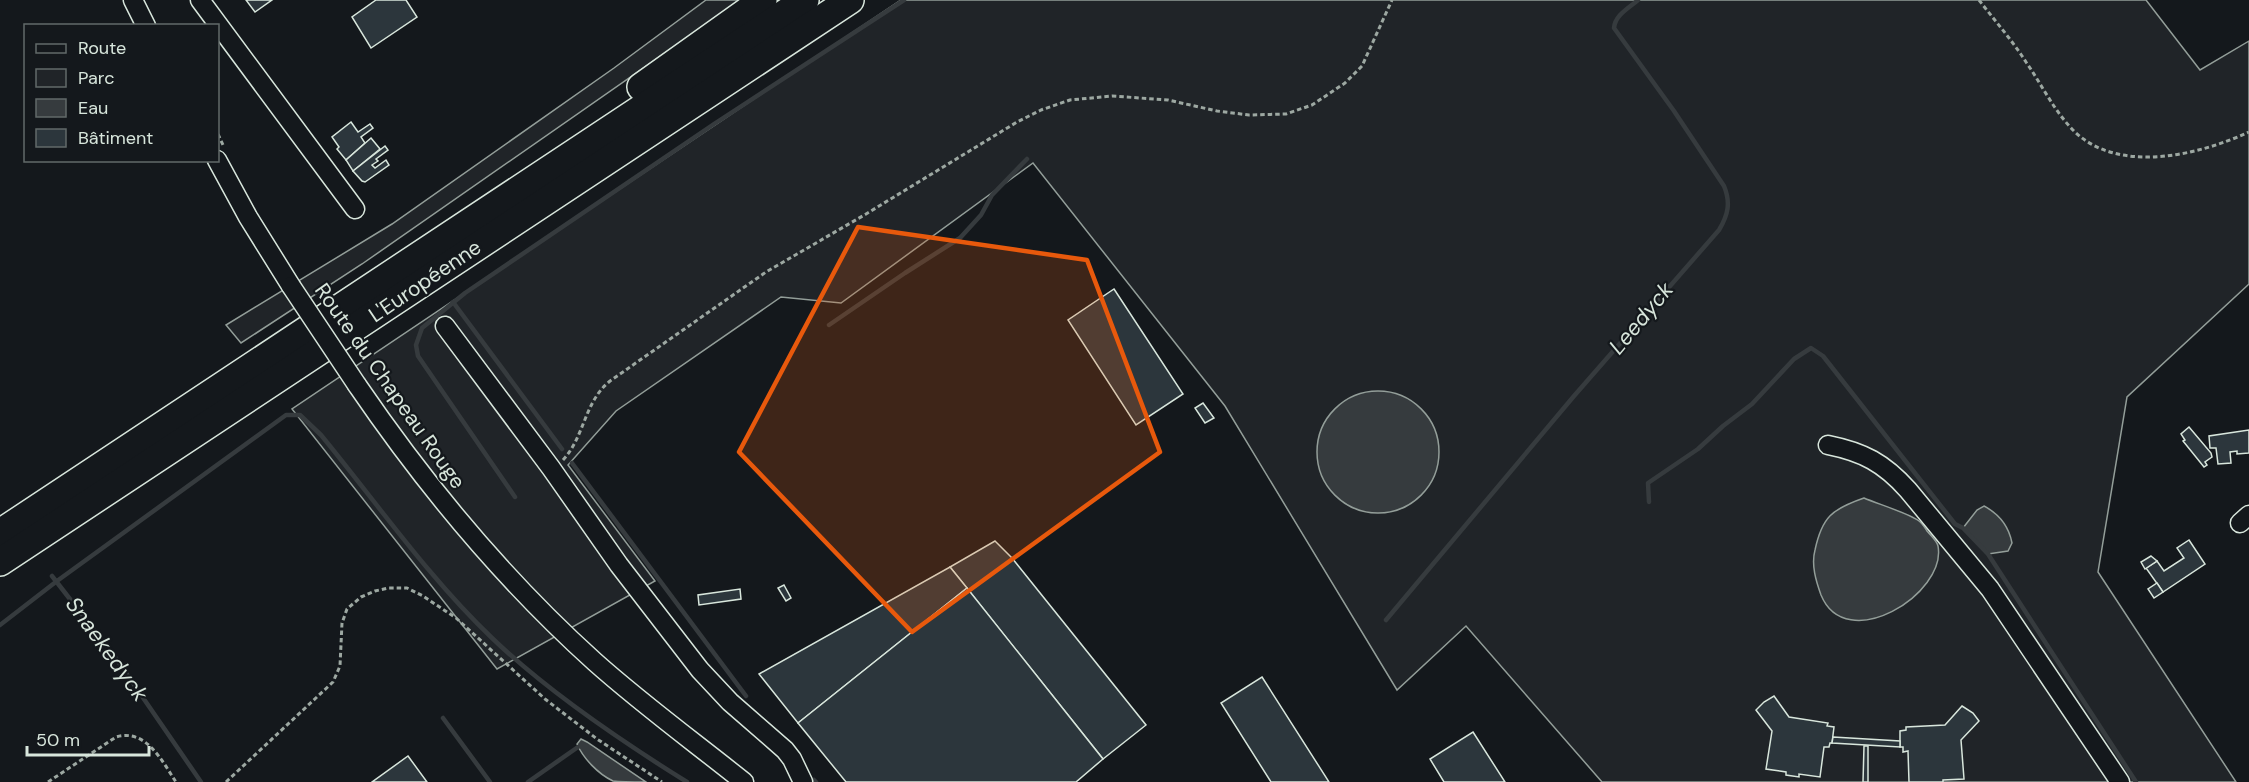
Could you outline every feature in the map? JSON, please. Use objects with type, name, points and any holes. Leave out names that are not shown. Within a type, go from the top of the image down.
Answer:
[{"type":"highway","points":[[272,353],[386,267],[763,0]]},
{"type":"highway","name":"L'Européenne","points":[[0,533],[806,0]]},
{"type":"highway","name":"L'Européenne","points":[[0,562],[850,0]]},
{"type":"street","points":[[133,0],[146,24]]},
{"type":"street","points":[[200,0],[218,24]]},
{"type":"street","points":[[219,26],[355,209]]},
{"type":"street","name":"Route du Chapeau Rouge","points":[[218,162],[248,217],[291,286],[357,385],[429,485],[496,563],[547,617],[637,698],[744,782]]},
{"type":"street","points":[[445,326],[700,670],[730,702],[785,750],[803,782]]},
{"type":"street","points":[[1828,445],[1874,460],[1908,490],[1990,589],[2120,782]]},
{"type":"path","points":[[551,468],[571,451],[592,400],[610,381],[766,272],[1017,122],[1060,103],[1112,96],[1168,100],[1239,114],[1279,115],[1299,111],[1338,88],[1357,72],[1367,57],[1392,0]]},
{"type":"path","points":[[1979,0],[2025,60],[2065,121],[2080,136],[2096,146],[2120,154],[2162,156],[2210,146],[2249,132]]},
{"type":"path","points":[[226,782],[333,682],[340,666],[343,618],[350,605],[375,591],[394,588],[413,591],[456,618],[545,699],[597,739],[662,782]]},
{"type":"path","points":[[48,782],[116,737],[127,735],[138,737],[148,743],[176,782]]},
{"type":"highlighted area","points":[[858,227],[1087,260],[1160,452],[912,632],[739,452]]},
{"type":"green space","points":[[706,0],[741,0],[362,264],[241,343],[226,325],[392,224],[614,68]]},
{"type":"green space","points":[[901,0],[2146,0],[2200,70],[2249,41],[2249,284],[2127,397],[2098,572],[2236,782],[1602,782],[1466,626],[1397,690],[1225,406],[1033,163],[841,303],[781,297],[616,411],[568,465],[655,581],[497,669],[292,409]]},
{"type":"water","points":[[1378,391],[1401,396],[1421,409],[1434,429],[1439,452],[1434,475],[1421,495],[1401,508],[1378,513],[1355,508],[1335,495],[1322,475],[1317,452],[1322,429],[1335,409],[1355,396]]},
{"type":"water","points":[[1864,498],[1920,522],[1938,546],[1937,564],[1927,582],[1912,599],[1892,611],[1871,619],[1851,620],[1834,612],[1821,595],[1815,573],[1814,556],[1821,530],[1830,516],[1844,506]]},
{"type":"water","points":[[1984,506],[2006,526],[2012,543],[2008,551],[1988,554],[1963,528],[1977,510]]},
{"type":"water","points":[[581,739],[646,782],[613,781],[607,778],[583,755],[577,744]]},
{"type":"building","points":[[246,0],[272,0],[255,12]]},
{"type":"building","points":[[376,0],[406,0],[417,17],[371,48],[352,17]]},
{"type":"building","points":[[351,122],[358,132],[370,124],[373,128],[361,137],[365,143],[346,160],[337,149],[339,147],[332,137]]},
{"type":"building","points":[[371,138],[380,149],[353,171],[346,160]]},
{"type":"building","points":[[385,146],[388,150],[372,165],[375,168],[386,160],[389,165],[365,182],[362,181],[353,171]]},
{"type":"building","points":[[1114,289],[1183,394],[1136,425],[1068,320]]},
{"type":"building","points":[[1203,403],[1214,418],[1205,423],[1195,408]]},
{"type":"building","points":[[2189,427],[2211,453],[2212,457],[2205,462],[2207,465],[2204,467],[2183,441],[2185,440],[2181,434]]},
{"type":"building","points":[[2249,430],[2249,453],[2230,452],[2231,463],[2218,464],[2216,448],[2210,448],[2209,436]]},
{"type":"building","points":[[2189,540],[2205,564],[2163,592],[2146,568],[2157,561],[2164,571],[2184,558],[2177,548]]},
{"type":"building","points":[[995,541],[1012,558],[1146,725],[1103,759],[950,567]]},
{"type":"building","points":[[2151,556],[2157,561],[2145,569],[2141,562]]},
{"type":"building","points":[[950,567],[967,588],[798,723],[759,674]]},
{"type":"building","points":[[2157,583],[2163,592],[2154,598],[2148,589]]},
{"type":"building","points":[[784,585],[791,598],[786,601],[778,588]]},
{"type":"building","points":[[967,588],[1103,759],[1076,782],[846,782],[798,723]]},
{"type":"building","points":[[740,589],[741,599],[699,605],[698,595]]},
{"type":"building","points":[[1262,677],[1329,782],[1271,782],[1221,703]]},
{"type":"building","points":[[1774,696],[1789,717],[1828,723],[1827,726],[1834,727],[1832,743],[1829,747],[1824,747],[1820,777],[1799,774],[1799,777],[1766,769],[1772,731],[1756,710]]},
{"type":"building","points":[[1962,706],[1973,713],[1979,721],[1961,740],[1964,779],[1943,780],[1943,782],[1909,782],[1908,751],[1903,752],[1903,747],[1900,747],[1900,731],[1906,730],[1906,727],[1945,725]]},
{"type":"building","points":[[1473,732],[1505,782],[1444,782],[1430,759]]},
{"type":"building","points":[[1833,737],[1900,741],[1900,747],[1832,743]]},
{"type":"building","points":[[1864,746],[1868,746],[1868,782],[1863,782]]},
{"type":"building","points":[[408,756],[427,782],[372,782]]},
{"type":"waterway","points":[[515,497],[418,356],[416,345],[422,328],[465,293],[714,124],[904,0]]},
{"type":"waterway","name":"Leedyck","points":[[1386,620],[1574,396],[1719,230],[1725,219],[1728,203],[1724,186],[1674,111],[1614,28],[1620,16],[1638,0]]},
{"type":"waterway","points":[[829,325],[960,238],[981,215],[992,195],[1027,159]]},
{"type":"waterway","points":[[453,302],[562,449]]},
{"type":"waterway","points":[[1649,502],[1648,483],[1698,449],[1752,404],[1794,359],[1811,348],[1823,356],[1955,524],[1963,528],[1988,554],[2136,782]]},
{"type":"waterway","points":[[0,625],[286,415],[300,415],[321,435],[446,590],[513,658],[585,714],[687,782]]},
{"type":"waterway","points":[[572,463],[746,696]]},
{"type":"waterway","name":"Snaekedyck","points":[[52,576],[115,657],[201,782]]},
{"type":"waterway","points":[[443,718],[490,782]]},
{"type":"waterway","points":[[528,782],[578,747]]}]
